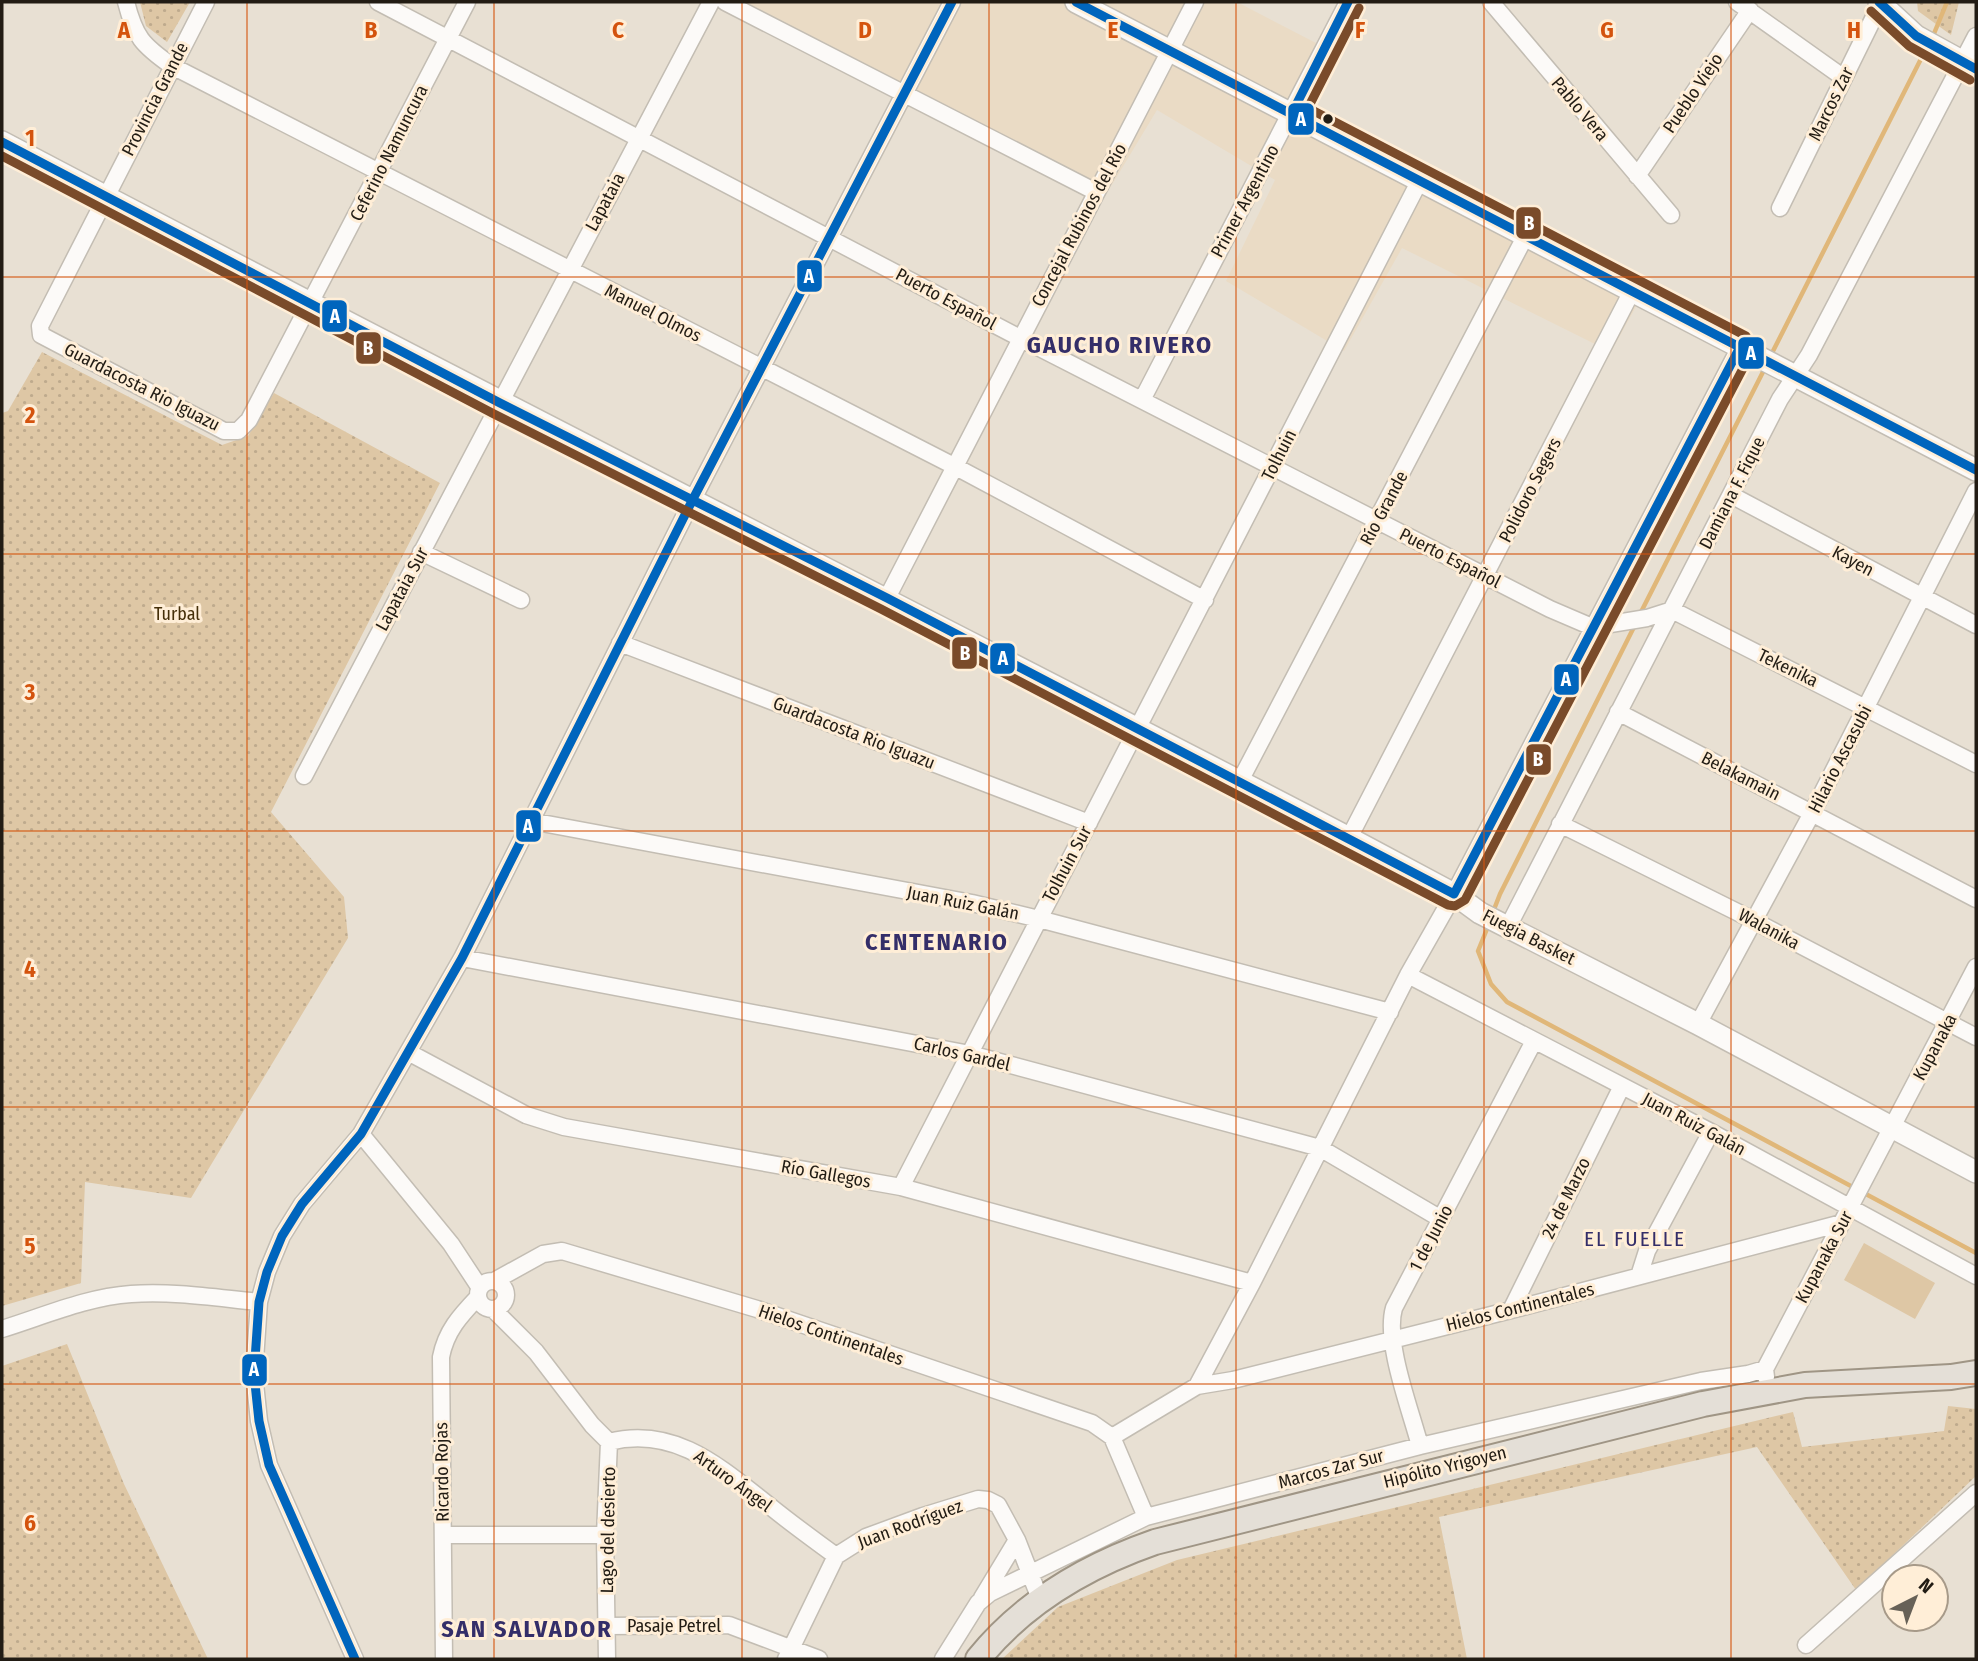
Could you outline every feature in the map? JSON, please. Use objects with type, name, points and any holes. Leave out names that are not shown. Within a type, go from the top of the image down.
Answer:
[{"type":"main road","points":[[1076,2],[1976,470]]},
{"type":"main road","points":[[1882,3],[1916,36],[1962,62]]},
{"type":"main road","name":"Fuegia Basket","points":[[2,142],[500,402],[1240,781],[1454,894],[1480,913],[1698,1024],[1976,1172]]},
{"type":"main road","points":[[1951,1377],[1976,1373]]},
{"type":"main road","points":[[1951,1377],[1976,1381]]},
{"type":"main road","name":"Hipólito Yrigoyen","points":[[978,1659],[998,1635],[1040,1599],[1092,1566],[1155,1542],[1599,1428],[1766,1379],[1805,1385],[1951,1377]]},
{"type":"street","name":"Manuel Olmos","points":[[127,2],[133,29],[142,42],[172,66],[954,466],[1205,600]]},
{"type":"street","name":"Provincia Grande","points":[[40,326],[206,2]]},
{"type":"street","name":"Puerto Español","points":[[378,2],[1272,468],[1550,609],[1592,627]]},
{"type":"street","name":"Ceferino Namuncura","points":[[249,420],[467,2]]},
{"type":"street","name":"Lapataia","points":[[500,402],[711,2]]},
{"type":"street","points":[[725,2],[1096,192]]},
{"type":"street","points":[[355,1659],[269,1465],[259,1421],[254,1374],[260,1302],[267,1272],[282,1236],[302,1204],[361,1134],[462,958],[760,368],[952,2]]},
{"type":"street","name":"Concejal Rubinos del Río","points":[[887,598],[1195,2]]},
{"type":"street","name":"Primer Argentino","points":[[1142,400],[1348,2]]},
{"type":"street","name":"Pablo Vera","points":[[1491,2],[1671,215]]},
{"type":"street","name":"Marcos Zar","points":[[1780,208],[1882,3]]},
{"type":"street","points":[[1743,6],[1844,78]]},
{"type":"street","name":"Pueblo Viejo","points":[[1637,176],[1743,6]]},
{"type":"street","name":"Damiana F. Fique","points":[[1508,927],[1780,399],[1788,371],[1976,36]]},
{"type":"street","name":"Tolhuin","points":[[1139,729],[1420,180]]},
{"type":"street","name":"Río Grande","points":[[1240,781],[1525,235]]},
{"type":"street","name":"Polidoro Segers","points":[[1349,838],[1632,291]]},
{"type":"street","name":"Guardacosta Rio Iguazu","points":[[40,326],[41,335],[224,431],[238,431],[249,420]]},
{"type":"street","points":[[1146,1517],[1112,1437],[1197,1386],[1592,627],[1748,351]]},
{"type":"street","name":"Lapataia Sur","points":[[304,776],[500,402]]},
{"type":"street","name":"Hilario Ascasubi","points":[[1698,1024],[1812,813],[1976,491]]},
{"type":"street","name":"Kayen","points":[[1731,495],[1976,625]]},
{"type":"street","points":[[421,552],[520,600]]},
{"type":"street","points":[[1592,627],[1647,618],[1672,610]]},
{"type":"street","name":"Tekenika","points":[[1672,610],[1867,706],[1976,764]]},
{"type":"street","name":"Guardacosta Rio Iguazu","points":[[620,643],[1089,822]]},
{"type":"street","name":"Belakamain","points":[[1618,712],[1976,899]]},
{"type":"street","name":"Tolhuin Sur","points":[[901,1187],[1139,729]]},
{"type":"street","name":"Juan Ruiz Galán","points":[[531,821],[972,903],[1390,1012]]},
{"type":"street","name":"Walanika","points":[[1560,824],[1976,1037]]},
{"type":"street","name":"Carlos Gardel","points":[[462,958],[970,1054],[1320,1148],[1441,1219]]},
{"type":"street","name":"Kupanaka","points":[[1892,1126],[1976,967]]},
{"type":"street","name":"Juan Ruiz Galán","points":[[1409,975],[1711,1132],[1853,1202],[1976,1276]]},
{"type":"street","name":"1 de Junio","points":[[1420,1446],[1392,1339],[1390,1320],[1534,1041]]},
{"type":"street","name":"Río Gallegos","points":[[408,1052],[526,1115],[564,1127],[901,1187],[1252,1283]]},
{"type":"street","name":"24 de Marzo","points":[[1511,1310],[1622,1086]]},
{"type":"street","name":"Kupanaka Sur","points":[[1766,1379],[1892,1126]]},
{"type":"street","points":[[1639,1276],[1647,1251],[1711,1132]]},
{"type":"street","points":[[361,1134],[485,1287],[482,1305],[493,1310],[536,1352],[592,1425],[609,1442]]},
{"type":"street","name":"Hielos Continentales","points":[[1197,1386],[1233,1380],[1511,1310],[1842,1223]]},
{"type":"street","name":"Hielos Continentales","points":[[543,1254],[562,1251],[757,1310],[1091,1423],[1112,1437]]},
{"type":"street","points":[[485,1287],[543,1254]]},
{"type":"street","points":[[493,1310],[501,1306],[543,1254]]},
{"type":"street","points":[[485,1287],[504,1287],[506,1297],[536,1352]]},
{"type":"street","name":"Ricardo Rojas","points":[[444,1659],[441,1357],[444,1340],[456,1320],[485,1287]]},
{"type":"street","points":[[2,1329],[93,1300],[130,1294],[174,1294],[260,1302]]},
{"type":"street","name":"Marcos Zar Sur","points":[[943,1659],[978,1603],[990,1593],[1146,1517],[1420,1446],[1702,1381],[1748,1374],[1766,1379]]},
{"type":"street","name":"Arturo Ángel","points":[[609,1442],[626,1438],[650,1438],[697,1452],[835,1556]]},
{"type":"street","name":"Lago del desierto","points":[[607,1659],[605,1535],[609,1442]]},
{"type":"street","points":[[1806,1645],[1976,1493]]},
{"type":"street","name":"Juan Rodríguez","points":[[788,1654],[835,1556],[866,1537],[978,1499],[998,1505],[1017,1540],[1040,1599]]},
{"type":"street","points":[[443,1535],[605,1535]]},
{"type":"street","points":[[978,1603],[1017,1540]]},
{"type":"street","name":"Pasaje Petrel","points":[[607,1626],[729,1625],[788,1654],[819,1659]]},
{"type":"shaded area","points":[[713,2],[1237,2],[1316,43],[1283,115],[1638,303],[1611,352],[1402,248],[1344,351],[1226,281],[1275,180],[1157,110],[1101,203]]},
{"type":"green space","points":[[140,2],[190,2],[167,42],[146,26]]},
{"type":"green space","points":[[1917,2],[1959,2],[1951,35],[1918,11]]},
{"type":"green space","name":"Turbal","points":[[42,352],[222,445],[248,436],[274,393],[440,483],[271,812],[344,897],[348,938],[191,1198],[85,1182],[81,1283],[2,1306],[2,413],[8,411]]},
{"type":"green space","points":[[1864,1243],[1935,1283],[1915,1319],[1844,1280]]},
{"type":"green space","points":[[67,1344],[124,1484],[208,1659],[2,1659],[2,1366]]},
{"type":"green space","points":[[1948,1406],[1976,1409],[1976,1476],[1884,1563],[1880,1563],[1880,1567],[1856,1590],[1757,1447],[1439,1517],[1467,1659],[1002,1659],[1058,1607],[1177,1560],[1793,1412],[1802,1447],[1944,1431]]},
{"type":"waterway","points":[[1933,36],[1947,2]]},
{"type":"waterway","points":[[1771,355],[1927,47]]},
{"type":"waterway","points":[[1640,614],[1766,366]]},
{"type":"waterway","points":[[1493,912],[1635,625]]},
{"type":"waterway","points":[[1489,924],[1478,951],[1491,984],[1507,1002],[1976,1253]]},
{"type":"transit line","name":"A","points":[[355,1659],[269,1465],[259,1421],[254,1374],[259,1302],[267,1272],[282,1236],[302,1204],[361,1134],[462,958],[693,499],[952,2]]},
{"type":"transit line","name":"A","points":[[1076,2],[1976,470]]},
{"type":"transit line","name":"A","points":[[1292,113],[1348,2]]},
{"type":"transit line","name":"A","points":[[1879,2],[1916,36],[1976,69]]},
{"type":"transit line","name":"B","points":[[2,156],[494,414],[881,609],[1448,905],[1455,906],[1465,900],[1751,353],[1752,346],[1746,336],[1308,108],[1359,8]]},
{"type":"transit line","name":"B","points":[[1871,11],[1909,46],[1970,80]]},
{"type":"transit line","name":"A","points":[[2,142],[500,403],[887,598],[1454,894],[1740,347]]},
{"type":"district","name":"GAUCHO RIVERO","points":[[1120,345]]},
{"type":"district","name":"CENTENARIO","points":[[937,942]]},
{"type":"district","name":"EL FUELLE","points":[[1635,1239]]},
{"type":"district","name":"SAN SALVADOR","points":[[527,1629]]}]
